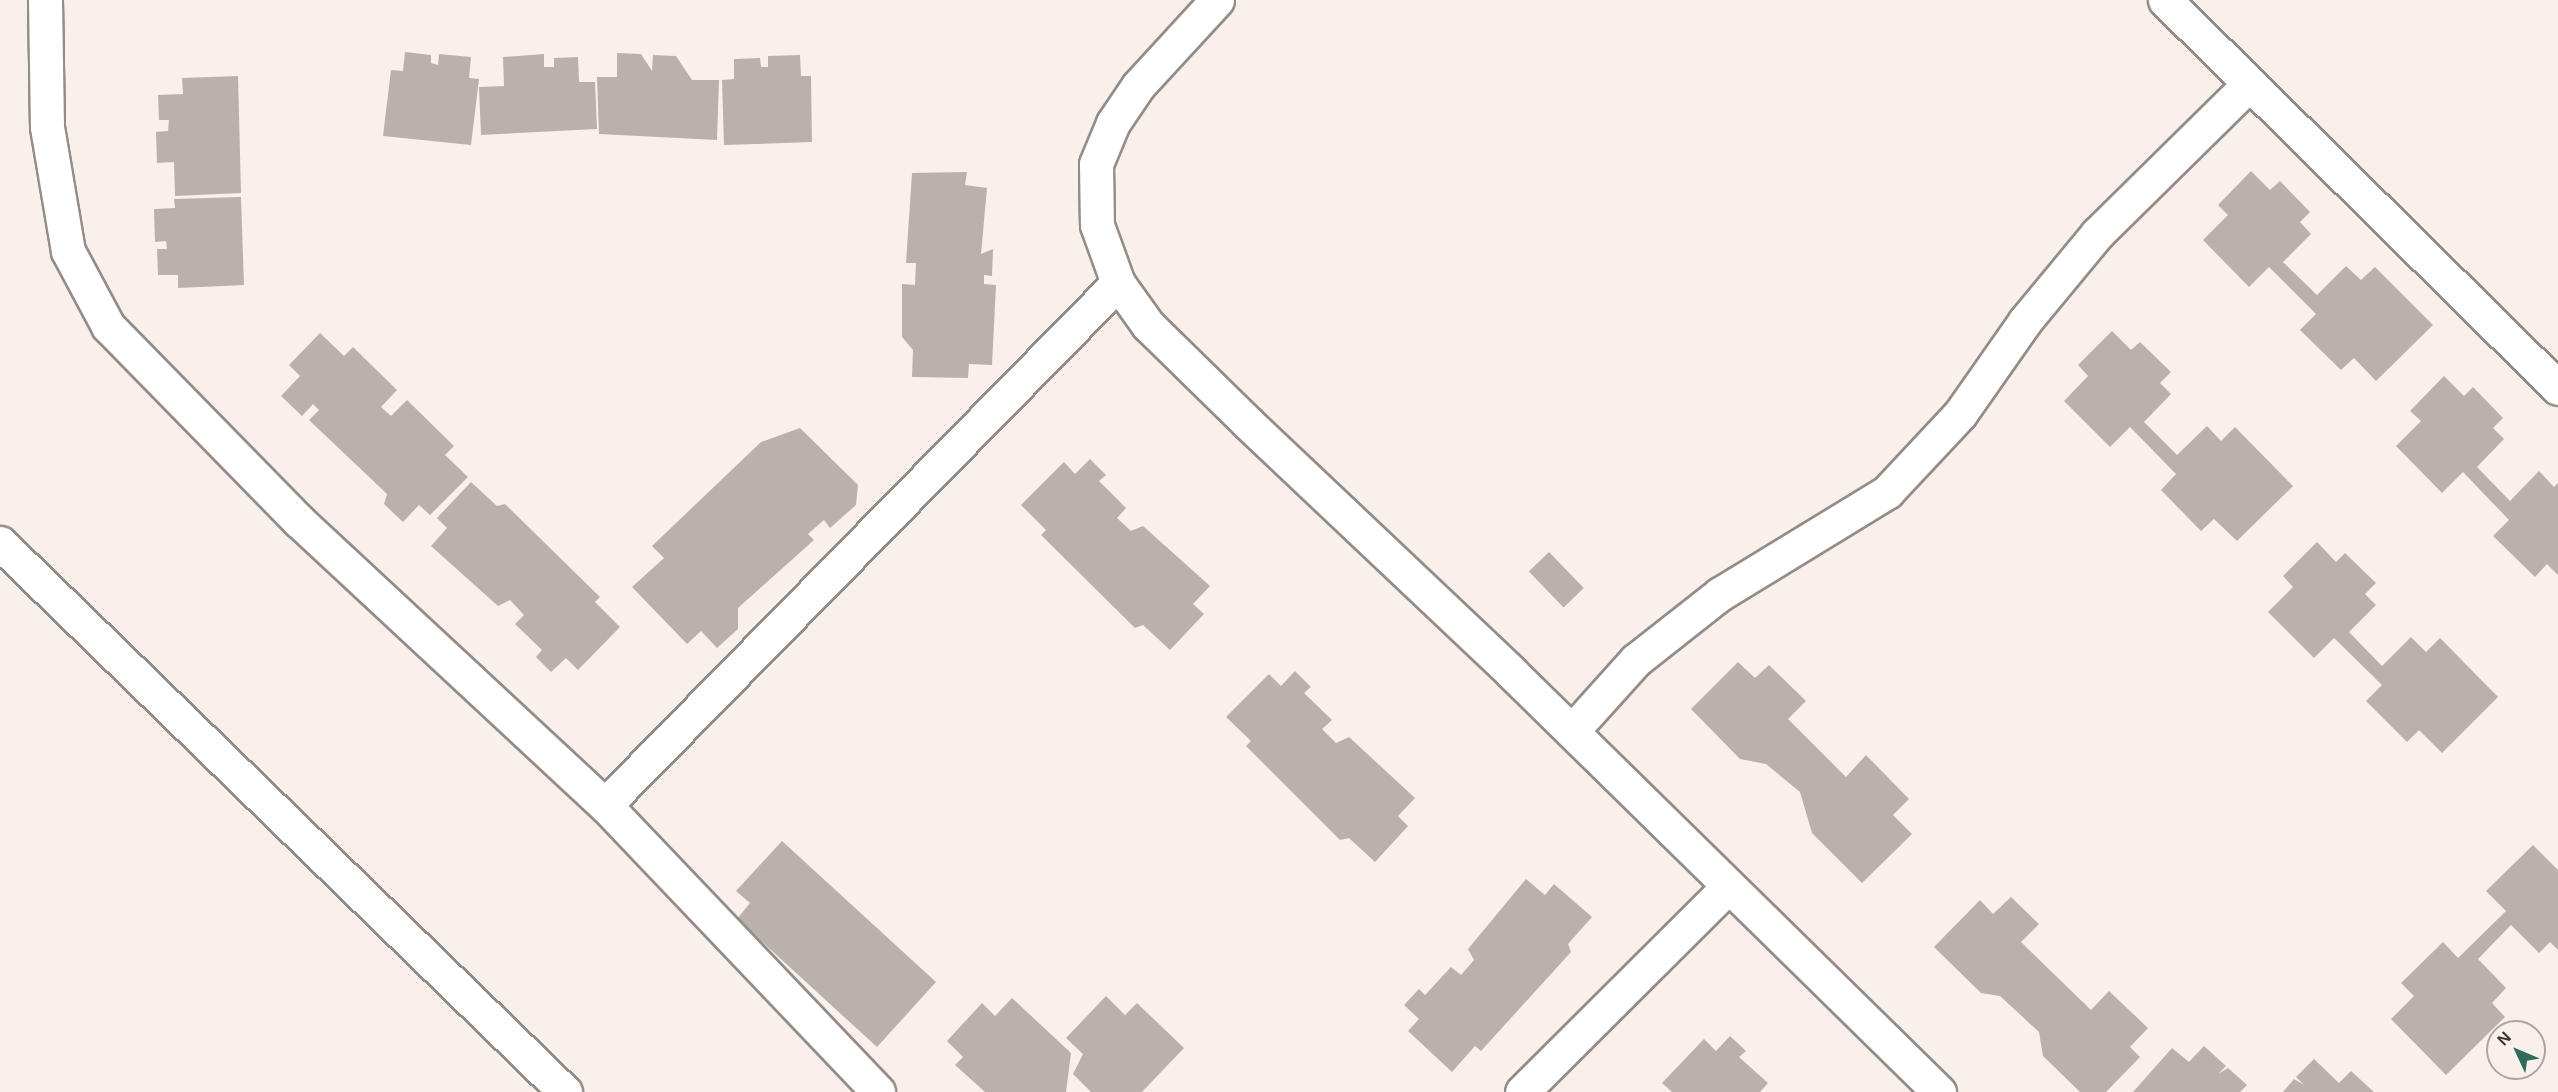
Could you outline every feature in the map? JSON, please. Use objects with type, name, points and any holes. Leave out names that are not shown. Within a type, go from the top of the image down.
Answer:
[{"type":"street","points":[[45,0],[47,127],[68,251],[108,327],[299,520],[605,805],[878,1092]]},
{"type":"street","points":[[1217,0],[1138,87],[1113,123],[1096,164],[1097,225],[1118,283],[1148,325],[1223,399],[1572,731],[1728,887],[1940,1092]]},
{"type":"street","points":[[2165,0],[2558,387]]},
{"type":"street","points":[[1572,731],[1636,660],[1720,594],[1887,492],[1960,414],[2025,321],[2097,234],[2249,84]]},
{"type":"street","points":[[605,805],[1118,283]]},
{"type":"street","points":[[0,543],[564,1092]]},
{"type":"street","points":[[1522,1092],[1728,887]]},
{"type":"building","points":[[405,52],[431,55],[431,63],[438,65],[439,54],[471,57],[469,78],[479,79],[471,145],[383,136],[391,70],[403,71]]},
{"type":"building","points":[[617,53],[641,54],[652,71],[653,55],[676,56],[692,80],[719,80],[717,140],[599,134],[597,77],[617,77]]},
{"type":"building","points":[[544,54],[544,67],[554,67],[554,58],[578,57],[579,82],[595,82],[597,129],[481,135],[479,87],[504,86],[503,57]]},
{"type":"building","points":[[800,55],[801,76],[811,76],[812,142],[724,145],[722,80],[734,79],[734,59],[760,58],[761,67],[768,67],[768,56]]},
{"type":"building","points":[[238,76],[241,193],[175,196],[174,162],[157,163],[156,132],[168,131],[169,120],[159,120],[158,95],[183,94],[182,78]]},
{"type":"building","points":[[2251,171],[2270,190],[2280,181],[2310,212],[2300,222],[2311,234],[2283,262],[2317,295],[2346,266],[2361,280],[2375,267],[2433,325],[2376,381],[2354,358],[2341,370],[2300,330],[2316,314],[2269,267],[2249,287],[2203,240],[2228,215],[2218,205]]},
{"type":"building","points":[[967,172],[965,185],[987,188],[981,254],[993,249],[992,276],[984,275],[984,284],[996,285],[992,365],[969,364],[968,378],[912,377],[913,350],[902,337],[902,284],[915,285],[916,263],[906,263],[912,173]]},
{"type":"building","points":[[241,197],[244,285],[178,288],[178,275],[158,275],[157,249],[167,249],[166,241],[155,242],[154,209],[175,208],[174,199]]},
{"type":"building","points":[[2112,331],[2131,350],[2140,342],[2171,372],[2160,383],[2171,394],[2144,422],[2177,455],[2207,426],[2221,441],[2235,427],[2293,486],[2237,541],[2214,519],[2201,531],[2161,490],[2176,474],[2130,427],[2110,447],[2064,401],[2088,376],[2078,365]]},
{"type":"building","points":[[320,333],[344,356],[353,347],[397,390],[381,407],[391,416],[407,400],[454,446],[445,455],[468,477],[430,515],[419,505],[403,522],[384,504],[387,494],[309,420],[319,410],[313,404],[302,416],[281,396],[300,376],[289,365]]},
{"type":"building","points":[[2444,376],[2464,396],[2473,387],[2503,418],[2493,428],[2504,439],[2477,467],[2510,501],[2539,471],[2554,487],[2558,483],[2558,575],[2547,564],[2535,577],[2493,536],[2509,520],[2463,472],[2442,493],[2396,446],[2421,421],[2410,411]]},
{"type":"building","points":[[800,428],[858,485],[856,505],[830,528],[824,520],[808,534],[814,540],[738,608],[738,629],[717,648],[701,631],[687,644],[632,587],[664,558],[652,546],[761,442]]},
{"type":"building","points":[[1090,459],[1106,475],[1099,481],[1126,508],[1117,518],[1131,531],[1143,526],[1210,586],[1193,604],[1204,614],[1170,650],[1143,625],[1135,628],[1041,535],[1046,530],[1021,505],[1064,462],[1075,474]]},
{"type":"building","points":[[471,482],[497,506],[505,504],[600,597],[595,602],[620,627],[578,670],[566,658],[551,672],[536,657],[542,650],[515,624],[524,615],[510,600],[498,606],[431,546],[447,528],[437,518]]},
{"type":"building","points":[[2317,542],[2336,562],[2345,553],[2376,583],[2365,594],[2376,605],[2349,632],[2382,666],[2411,637],[2426,652],[2440,638],[2498,697],[2442,753],[2419,730],[2407,742],[2366,701],[2382,685],[2334,638],[2314,658],[2268,612],[2293,587],[2283,576]]},
{"type":"building","points":[[1549,552],[1584,588],[1564,607],[1529,571]]},
{"type":"building","points":[[1738,662],[1755,678],[1769,665],[1806,701],[1788,719],[1846,777],[1866,755],[1909,799],[1893,815],[1912,834],[1862,883],[1812,833],[1800,792],[1766,764],[1740,759],[1691,709]]},
{"type":"building","points":[[1295,671],[1311,687],[1304,693],[1332,720],[1322,729],[1336,743],[1349,737],[1415,798],[1398,816],[1408,826],[1375,862],[1349,838],[1340,840],[1246,746],[1251,741],[1226,717],[1269,674],[1281,686]]},
{"type":"building","points":[[782,841],[936,982],[877,1047],[737,919],[750,903],[736,891]]},
{"type":"building","points":[[2533,845],[2558,870],[2558,950],[2550,942],[2539,953],[2511,925],[2478,959],[2506,988],[2492,1003],[2505,1017],[2502,1020],[2486,1020],[2486,1036],[2446,1075],[2391,1019],[2414,996],[2401,983],[2443,942],[2458,958],[2506,911],[2486,891]]},
{"type":"building","points":[[1526,879],[1545,895],[1554,884],[1592,917],[1568,944],[1571,952],[1481,1051],[1475,1046],[1452,1072],[1408,1031],[1419,1019],[1404,1005],[1419,989],[1425,995],[1451,967],[1461,975],[1474,960],[1468,949]]},
{"type":"building","points":[[2011,897],[2039,924],[2021,942],[2091,1010],[2109,991],[2148,1028],[2130,1047],[2140,1057],[2106,1092],[2080,1092],[2043,1056],[2039,1032],[2000,996],[1981,993],[1934,947],[1980,900],[1993,914]]},
{"type":"building","points":[[1106,996],[1125,1015],[1137,1003],[1184,1048],[1142,1092],[1091,1092],[1073,1074],[1083,1054],[1066,1038]]},
{"type":"building","points":[[1012,998],[1071,1053],[1066,1092],[985,1092],[955,1065],[963,1057],[947,1041],[982,1003],[995,1016]]},
{"type":"building","points":[[1730,1036],[1746,1051],[1739,1057],[1768,1083],[1760,1092],[1672,1092],[1662,1083],[1704,1039],[1716,1051]]},
{"type":"building","points":[[2204,1046],[2226,1066],[2218,1074],[2228,1068],[2247,1085],[2240,1092],[2133,1092],[2172,1048],[2189,1062]]},
{"type":"building","points":[[2314,1059],[2339,1083],[2351,1071],[2374,1092],[2283,1092],[2294,1079],[2304,1085],[2296,1077]]}]
